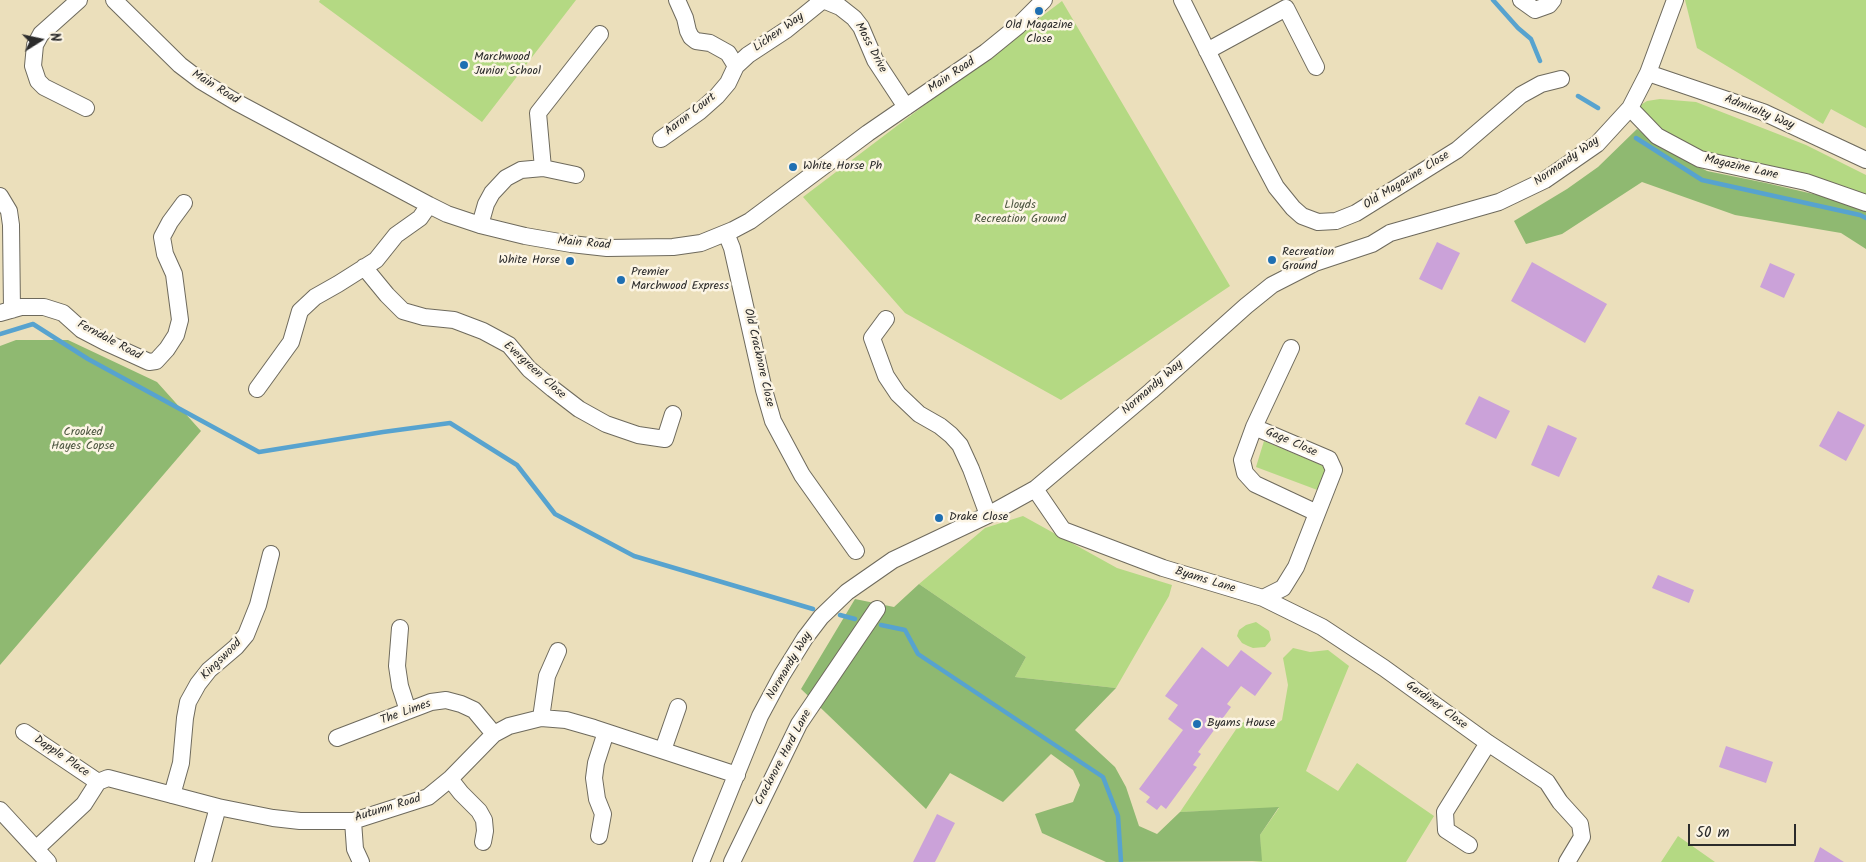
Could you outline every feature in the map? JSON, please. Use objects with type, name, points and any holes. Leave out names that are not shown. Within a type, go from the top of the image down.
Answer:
[{"type":"street","points":[[79,0],[41,34],[36,45],[33,66],[38,81],[44,87],[86,108]]},
{"type":"street","name":"Main Road","points":[[114,0],[180,65],[201,81],[236,102],[429,205],[447,214],[480,225],[548,241],[607,248],[688,245],[707,241],[726,233],[763,212],[828,161],[993,46],[1018,26],[1044,0]]},
{"type":"street","points":[[677,0],[691,36],[696,41],[710,43],[728,53],[736,66]]},
{"type":"street","name":"Lichen Way","points":[[736,66],[748,54],[786,30],[823,0]]},
{"type":"street","name":"Moss Drive","points":[[823,0],[840,7],[857,22],[866,37],[875,60],[906,107]]},
{"type":"street","name":"Old Magazine Close","points":[[1182,0],[1276,187],[1302,216],[1318,222],[1336,221],[1356,213],[1456,150],[1527,92],[1540,84],[1561,79]]},
{"type":"street","points":[[1521,0],[1535,10],[1549,5],[1553,0]]},
{"type":"street","name":"Normandy Way","points":[[701,862],[760,716],[805,638],[834,604],[879,568],[1035,490],[1272,285],[1315,263],[1372,244],[1390,233],[1499,202],[1537,184],[1597,144],[1630,108],[1648,73],[1675,0]]},
{"type":"street","points":[[1207,51],[1286,8],[1316,67]]},
{"type":"street","points":[[543,168],[538,113],[600,34]]},
{"type":"street","name":"Aaron Court","points":[[661,139],[699,112],[717,96],[728,83],[736,66]]},
{"type":"street","name":"Admiralty Way","points":[[1648,73],[1763,112],[1866,160]]},
{"type":"street","name":"Magazine Lane","points":[[1630,108],[1657,136],[1700,159],[1806,182],[1866,202]]},
{"type":"street","points":[[480,225],[486,204],[492,193],[506,178],[521,170],[543,168],[576,175]]},
{"type":"street","name":"Ferndale Road","points":[[0,196],[9,211],[11,225],[6,312],[21,307],[44,307],[63,313],[82,330],[149,362],[156,361],[167,349],[176,335],[180,320],[174,274],[165,254],[162,237],[184,203]]},
{"type":"street","points":[[257,389],[291,342],[300,311],[315,296],[376,260],[396,235],[420,218],[429,205]]},
{"type":"street","name":"Old Cracknore Close","points":[[726,233],[732,248],[764,390],[773,420],[802,476],[856,551]]},
{"type":"street","name":"Evergreen Close","points":[[364,267],[387,296],[403,311],[424,317],[454,320],[484,331],[509,344],[529,369],[553,389],[579,409],[606,424],[638,435],[665,439],[673,414]]},
{"type":"street","points":[[886,319],[872,338],[886,376],[898,394],[919,414],[940,426],[960,445],[988,515]]},
{"type":"street","name":"Gage Close","points":[[1291,348],[1254,427],[1242,460],[1245,473],[1255,484],[1317,512]]},
{"type":"street","name":"Gage Close","points":[[1254,427],[1329,460],[1334,470],[1296,567],[1283,588],[1263,598]]},
{"type":"street","name":"Byams Lane","points":[[1035,490],[1063,530],[1163,568],[1263,598],[1322,627],[1384,668]]},
{"type":"street","name":"Kingswood","points":[[172,795],[181,763],[188,702],[198,684],[209,670],[236,647],[246,635],[258,605],[271,554]]},
{"type":"street","name":"Cracknore Hard Lane","points":[[732,862],[799,724],[877,609]]},
{"type":"street","points":[[400,628],[397,666],[408,710]]},
{"type":"street","points":[[541,718],[548,676],[558,651]]},
{"type":"street","name":"Gardiner Close","points":[[1384,668],[1488,743],[1547,782],[1560,802],[1580,824],[1582,837],[1566,862]]},
{"type":"street","name":"The Limes","points":[[337,738],[408,710],[431,702],[446,700],[474,710],[494,734]]},
{"type":"street","points":[[663,750],[678,707]]},
{"type":"street","name":"Autumn Road","points":[[98,782],[108,778],[114,779],[218,807],[273,818],[309,821],[353,821],[428,797],[450,779],[494,734],[509,726],[541,718],[566,720],[663,750],[737,776]]},
{"type":"street","name":"Dapple Place","points":[[24,732],[98,782]]},
{"type":"street","points":[[599,836],[603,814],[597,798],[594,778],[596,763],[606,732]]},
{"type":"street","points":[[1469,846],[1446,830],[1445,812],[1488,743]]},
{"type":"street","points":[[450,779],[479,811],[484,820],[486,831],[483,842]]},
{"type":"street","points":[[37,848],[84,804],[98,782]]},
{"type":"street","points":[[203,862],[218,807]]},
{"type":"street","points":[[0,810],[48,862]]},
{"type":"street","points":[[353,821],[355,850],[361,862]]},
{"type":"green space","name":"Marchwood Junior School","points":[[320,0],[576,0],[482,122],[319,2]]},
{"type":"green space","points":[[1685,0],[1866,0],[1866,128],[1831,109],[1823,124],[1697,48]]},
{"type":"green space","name":"Lloyds Recreation Ground","points":[[1062,1],[1230,286],[1061,400],[905,313],[803,197]]},
{"type":"green space","points":[[1660,99],[1696,102],[1806,145],[1866,175],[1866,197],[1710,155],[1688,145],[1660,130],[1639,106],[1647,101]]},
{"type":"green space","points":[[1637,129],[1662,148],[1707,171],[1839,200],[1866,210],[1866,249],[1841,233],[1735,215],[1642,182],[1562,234],[1526,244],[1514,221],[1567,189],[1598,167]]},
{"type":"green space","name":"Crooked Hayes Copse","points":[[16,340],[68,340],[157,382],[201,431],[0,665],[0,346]]},
{"type":"green space","points":[[1264,441],[1326,467],[1320,491],[1256,467]]},
{"type":"green space","points":[[1023,516],[1117,568],[1172,585],[1169,596],[1116,688],[1015,677],[1026,657],[919,584],[985,528]]},
{"type":"green space","points":[[919,584],[1026,657],[1015,677],[1116,688],[1075,730],[1115,767],[1126,787],[1139,826],[1157,834],[1180,812],[1279,807],[1260,835],[1262,861],[1106,862],[1042,833],[1035,814],[1073,802],[1080,785],[1073,770],[1051,754],[1003,802],[950,773],[926,809],[801,689],[855,599],[894,607]]},
{"type":"green space","points":[[1256,622],[1269,631],[1271,640],[1265,647],[1253,648],[1242,643],[1237,636],[1239,630],[1246,625]]},
{"type":"green space","points":[[1293,648],[1310,652],[1328,650],[1349,666],[1306,771],[1338,791],[1357,763],[1434,816],[1406,862],[1252,862],[1261,861],[1260,835],[1279,808],[1180,812],[1241,722],[1256,723],[1269,729],[1282,720],[1288,685],[1283,658]]},
{"type":"green space","points":[[1678,836],[1715,862],[1661,862]]},
{"type":"building","points":[[1437,242],[1460,253],[1442,290],[1419,279]]},
{"type":"building","points":[[1532,262],[1607,304],[1585,343],[1511,301]]},
{"type":"building","points":[[1770,263],[1795,274],[1784,298],[1760,287]]},
{"type":"building","points":[[1479,396],[1510,411],[1496,439],[1465,424]]},
{"type":"building","points":[[1838,411],[1865,425],[1846,461],[1819,446]]},
{"type":"building","points":[[1548,425],[1577,438],[1559,477],[1531,465]]},
{"type":"building","points":[[1658,575],[1694,590],[1689,603],[1652,588]]},
{"type":"building","name":"Byams House","points":[[1202,647],[1228,667],[1241,650],[1272,673],[1255,696],[1241,686],[1227,704],[1231,707],[1198,752],[1201,754],[1193,765],[1197,767],[1166,809],[1161,805],[1157,810],[1146,802],[1150,797],[1139,789],[1183,730],[1168,719],[1178,705],[1165,696]]},
{"type":"building","points":[[1726,746],[1773,762],[1766,783],[1719,767]]},
{"type":"building","points":[[937,814],[955,823],[935,862],[913,862]]},
{"type":"building","points":[[1820,847],[1844,862],[1814,862]]},
{"type":"waterway","points":[[1493,0],[1518,28],[1531,39],[1540,61]]},
{"type":"waterway","points":[[1578,96],[1598,108]]},
{"type":"waterway","points":[[1636,138],[1702,180],[1860,215],[1866,218]]},
{"type":"waterway","points":[[0,334],[33,324],[88,359],[259,452],[450,423],[517,465],[555,514],[634,556],[813,609]]},
{"type":"waterway","points":[[840,615],[855,619]]},
{"type":"waterway","points":[[881,625],[905,630],[918,654],[1103,777],[1118,816],[1121,862]]},
{"type":"place","name":"Old Magazine Close","points":[[1039,11]]},
{"type":"place","name":"Marchwood Junior School","points":[[464,65]]},
{"type":"place","name":"White Horse Ph","points":[[793,167]]},
{"type":"place","name":"Recreation Ground","points":[[1272,260]]},
{"type":"place","name":"White Horse","points":[[570,261]]},
{"type":"place","name":"Premier Marchwood Express","points":[[621,280]]},
{"type":"place","name":"Drake Close","points":[[939,518]]},
{"type":"place","name":"Byams House","points":[[1197,724]]}]
